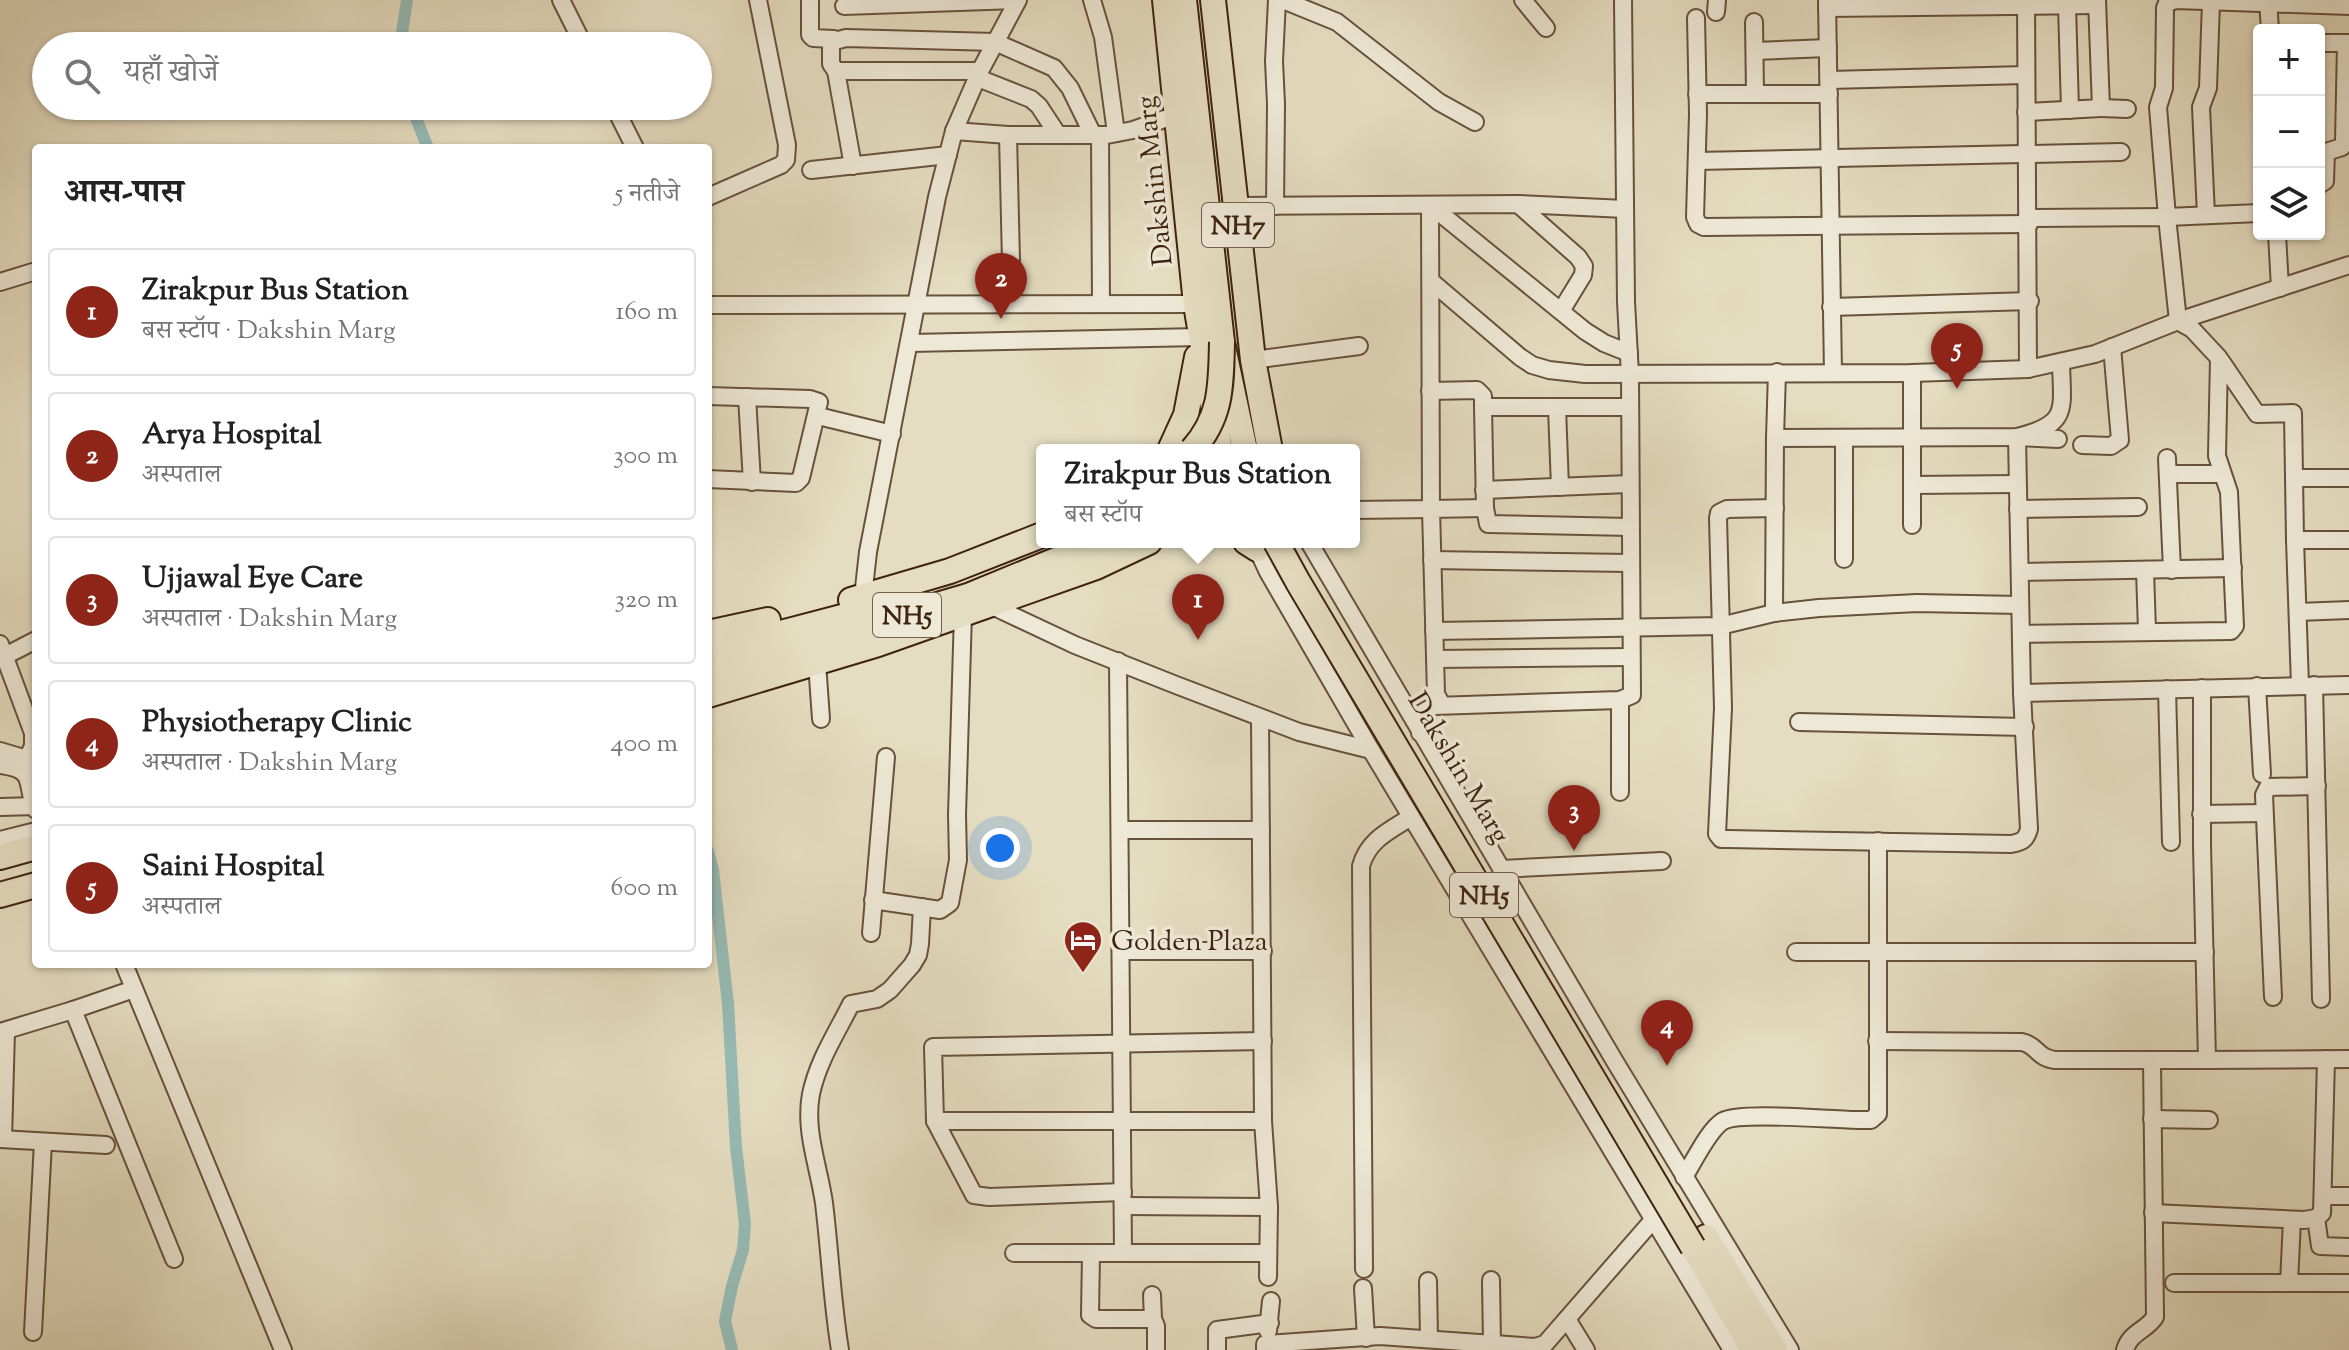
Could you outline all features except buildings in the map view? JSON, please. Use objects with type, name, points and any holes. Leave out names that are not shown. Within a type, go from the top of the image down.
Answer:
[{"type":"highway","name":"Dakshin Marg","points":[[1165,0],[1196,304],[1211,340],[1243,444]]},
{"type":"highway","points":[[1184,0],[1211,340],[1220,398],[1205,435],[1197,444]]},
{"type":"highway","points":[[1204,0],[1244,357],[1259,444]]},
{"type":"highway","name":"NH7","points":[[1213,0],[1253,360],[1269,444]]},
{"type":"highway","name":"Dakshin Marg","points":[[1211,340],[1220,444]]},
{"type":"highway","name":"NH7","points":[[1173,444],[1186,415],[1211,340]]},
{"type":"highway","points":[[712,632],[863,597],[962,567],[1036,537]]},
{"type":"highway","points":[[712,651],[868,610],[982,575],[1048,548]]},
{"type":"highway","name":"NH5","points":[[712,671],[968,596],[1085,548]]},
{"type":"highway","name":"NH5","points":[[712,694],[878,644],[1096,567],[1136,548]]},
{"type":"highway","name":"Dakshin Marg","points":[[1262,548],[1298,582],[1700,1242],[1775,1350]]},
{"type":"highway","name":"Dakshin Marg","points":[[1296,548],[1700,1242],[1753,1350]]},
{"type":"highway","points":[[0,857],[32,848]]},
{"type":"highway","points":[[0,895],[32,886]]},
{"type":"street","points":[[561,0],[577,32]]},
{"type":"street","points":[[712,195],[786,160],[787,145],[758,0]]},
{"type":"street","points":[[810,0],[810,35],[813,38],[995,42],[1054,68],[1103,135]]},
{"type":"street","points":[[844,6],[1017,0],[954,131],[937,197],[868,552],[863,597]]},
{"type":"street","points":[[1092,0],[1103,37],[1101,304]]},
{"type":"street","points":[[1275,206],[1274,61],[1280,0],[1337,22],[1439,102],[1475,122]]},
{"type":"street","points":[[1523,0],[1546,28]]},
{"type":"street","points":[[1420,733],[1422,713],[1442,705],[1620,700],[1632,695],[1623,0]]},
{"type":"street","points":[[2178,321],[2158,107],[2164,88],[2167,3],[2176,0],[2349,6]]},
{"type":"street","points":[[2206,215],[2201,107],[2208,88],[2211,2]]},
{"type":"street","points":[[2268,2],[2270,24]]},
{"type":"street","points":[[2026,3],[2028,369]]},
{"type":"street","points":[[1833,373],[1827,4],[2097,3],[2101,108]]},
{"type":"street","points":[[2067,5],[2070,110]]},
{"type":"street","points":[[1696,18],[1695,217],[1698,224],[1704,227],[2253,213]]},
{"type":"street","points":[[1754,22],[1755,93]]},
{"type":"street","points":[[834,39],[831,42],[831,64],[836,71],[853,166]]},
{"type":"street","points":[[2325,43],[2347,43],[2344,141],[2342,147],[2326,152],[2325,181]]},
{"type":"street","points":[[1755,51],[1828,48]]},
{"type":"street","points":[[836,71],[979,75],[1031,99],[1058,135]]},
{"type":"street","points":[[1697,94],[2025,75]]},
{"type":"street","points":[[2026,112],[2127,109]]},
{"type":"street","points":[[954,131],[1008,135],[1103,135],[1176,115]]},
{"type":"street","points":[[621,120],[633,144]]},
{"type":"street","points":[[1008,135],[1012,304]]},
{"type":"street","points":[[1697,161],[2121,152]]},
{"type":"street","points":[[811,170],[948,155]]},
{"type":"street","points":[[1236,206],[1518,204],[1625,209]]},
{"type":"street","points":[[1518,204],[1578,257],[1584,266],[1583,275],[1561,311]]},
{"type":"street","points":[[1430,205],[1432,560],[1436,694],[1442,705]]},
{"type":"street","points":[[1430,205],[1593,337],[1629,353]]},
{"type":"street","points":[[2277,240],[2280,288]]},
{"type":"street","points":[[1432,282],[1532,365],[1565,372],[1630,375],[1912,373],[2028,369],[2061,362],[2349,265]]},
{"type":"street","points":[[0,282],[32,272]]},
{"type":"street","points":[[1831,307],[2030,301]]},
{"type":"street","points":[[712,305],[1196,304]]},
{"type":"street","points":[[2178,321],[2192,329],[2219,358],[2257,414],[2293,413],[2298,612],[2317,786],[2321,999]]},
{"type":"street","points":[[910,343],[1211,340]]},
{"type":"street","points":[[1253,360],[1359,346]]},
{"type":"street","points":[[2082,445],[2111,446],[2120,440],[2112,347]]},
{"type":"street","points":[[2021,634],[2234,629],[2229,492],[2217,446],[2221,385],[2219,358]]},
{"type":"street","points":[[2017,437],[2044,431],[2057,418],[2061,402],[2061,362]]},
{"type":"street","points":[[1774,613],[1777,372]]},
{"type":"street","points":[[1912,373],[1912,525]]},
{"type":"street","points":[[1430,391],[1477,390],[1483,396],[1485,508],[1486,520],[1492,525],[1630,527]]},
{"type":"street","points":[[712,396],[819,402],[801,478],[796,483],[712,479]]},
{"type":"street","points":[[747,397],[752,482]]},
{"type":"street","points":[[1483,407],[1630,407]]},
{"type":"street","points":[[1557,408],[1560,487]]},
{"type":"street","points":[[818,416],[892,434]]},
{"type":"street","points":[[1775,508],[1727,509],[1719,513],[1723,708],[1717,834],[1728,839],[2022,842],[2029,829],[2022,693],[2017,437]]},
{"type":"street","points":[[1775,438],[2058,439]]},
{"type":"street","points":[[1844,438],[1844,559]]},
{"type":"street","points":[[2172,570],[2167,466],[2222,474]]},
{"type":"street","points":[[2294,478],[2349,478]]},
{"type":"street","points":[[1484,490],[1629,484]]},
{"type":"street","points":[[1912,485],[2017,484]]},
{"type":"street","points":[[2018,509],[2138,507]]},
{"type":"street","points":[[1360,510],[1485,508]]},
{"type":"street","points":[[2295,540],[2349,540]]},
{"type":"street","name":"Dakshin Marg","points":[[1260,548],[1371,750],[1732,1350]]},
{"type":"street","name":"Dakshin Marg","points":[[1312,548],[1614,1060],[1790,1350]]},
{"type":"street","points":[[1432,560],[1630,563]]},
{"type":"street","points":[[2020,572],[2233,568]]},
{"type":"street","points":[[2145,570],[2147,631]]},
{"type":"street","points":[[1434,631],[1720,626],[1774,613],[1819,608],[1917,603],[2020,605]]},
{"type":"street","points":[[990,605],[1075,645],[1260,718],[1299,732],[1371,750]]},
{"type":"street","points":[[2298,612],[2349,610]]},
{"type":"street","points":[[873,900],[940,910],[950,903],[958,860],[963,613]]},
{"type":"street","points":[[32,641],[2,650],[32,730]]},
{"type":"street","points":[[1435,659],[1631,657]]},
{"type":"street","points":[[1118,661],[1123,1253]]},
{"type":"street","points":[[817,663],[821,719]]},
{"type":"street","points":[[2022,693],[2349,685]]},
{"type":"street","points":[[2257,686],[2262,774]]},
{"type":"street","points":[[2202,688],[2201,814],[2207,1060]]},
{"type":"street","points":[[2167,689],[2171,842]]},
{"type":"street","points":[[1620,700],[1620,792]]},
{"type":"street","points":[[1260,718],[1263,1121],[1269,1207],[1268,1277]]},
{"type":"street","points":[[1799,722],[2025,727]]},
{"type":"street","points":[[0,751],[31,765]]},
{"type":"street","points":[[871,933],[886,757]]},
{"type":"street","points":[[0,765],[20,768],[27,776],[32,796]]},
{"type":"street","points":[[2273,997],[2264,795],[2268,787],[2317,786]]},
{"type":"street","points":[[0,807],[32,808]]},
{"type":"street","points":[[2201,814],[2264,813]]},
{"type":"street","points":[[1364,1269],[1361,866],[1365,852],[1374,841],[1411,817]]},
{"type":"street","points":[[1120,830],[1261,830]]},
{"type":"street","points":[[0,840],[32,832]]},
{"type":"street","points":[[1684,1177],[1716,1127],[1725,1120],[1745,1117],[1871,1120],[1878,1114],[1878,841]]},
{"type":"street","points":[[1501,869],[1662,861]]},
{"type":"street","points":[[840,1350],[824,1203],[809,1132],[810,1097],[821,1059],[851,1004],[877,999],[890,990],[918,955],[922,907]]},
{"type":"street","points":[[1121,951],[1263,951]]},
{"type":"street","points":[[1796,952],[2205,952]]},
{"type":"street","points":[[126,968],[283,1350]]},
{"type":"street","points":[[106,1145],[1,1139],[3,1032],[134,989]]},
{"type":"street","points":[[73,1010],[174,1259]]},
{"type":"street","points":[[1263,1041],[933,1047],[935,1121],[974,1195],[1269,1207]]},
{"type":"street","points":[[1877,1041],[2022,1042],[2033,1046],[2039,1055],[2055,1060],[2349,1059]]},
{"type":"street","points":[[2153,1213],[2292,1220],[2316,1218],[2322,1213],[2326,1059]]},
{"type":"street","points":[[1573,1088],[1614,1060]]},
{"type":"street","points":[[2125,1350],[2136,1331],[2151,1324],[2155,1317],[2152,1060]]},
{"type":"street","points":[[2152,1119],[2209,1120]]},
{"type":"street","points":[[935,1121],[1263,1121]]},
{"type":"street","points":[[33,1332],[43,1142]]},
{"type":"street","points":[[2324,1196],[2349,1196]]},
{"type":"street","points":[[2316,1218],[2320,1246],[2349,1247]]},
{"type":"street","points":[[1271,1301],[1265,1347],[1366,1338],[1535,1347],[1545,1344],[1653,1220]]},
{"type":"street","points":[[2289,1283],[2292,1220]]},
{"type":"street","points":[[1014,1253],[1268,1253]]},
{"type":"street","points":[[1091,1254],[1090,1315],[1096,1319],[1153,1319]]},
{"type":"street","points":[[1491,1280],[1492,1344]]},
{"type":"street","points":[[1428,1281],[1429,1339]]},
{"type":"street","points":[[2174,1283],[2349,1283]]},
{"type":"street","points":[[1363,1288],[1366,1338]]},
{"type":"street","points":[[1152,1295],[1156,1350]]},
{"type":"street","points":[[1567,1319],[1586,1350]]},
{"type":"street","points":[[1217,1350],[1216,1334],[1222,1327],[1270,1323]]},
{"type":"waterway","points":[[402,32],[407,0]]},
{"type":"waterway","points":[[417,120],[426,144]]},
{"type":"waterway","points":[[712,866],[728,1004],[736,1147],[745,1224],[743,1250],[725,1321],[732,1350]]},
{"type":"place","name":"Arya Hospital","points":[[1001,319]]},
{"type":"place","name":"Saini Hospital","points":[[1957,389]]},
{"type":"place","name":"Zirakpur Bus Station","points":[[1198,640]]},
{"type":"place","name":"Ujjawal Eye Care","points":[[1574,851]]},
{"type":"place","name":"Golden Plaza","points":[[1083,974]]},
{"type":"place","name":"Physiotherapy Clinic","points":[[1667,1066]]}]
